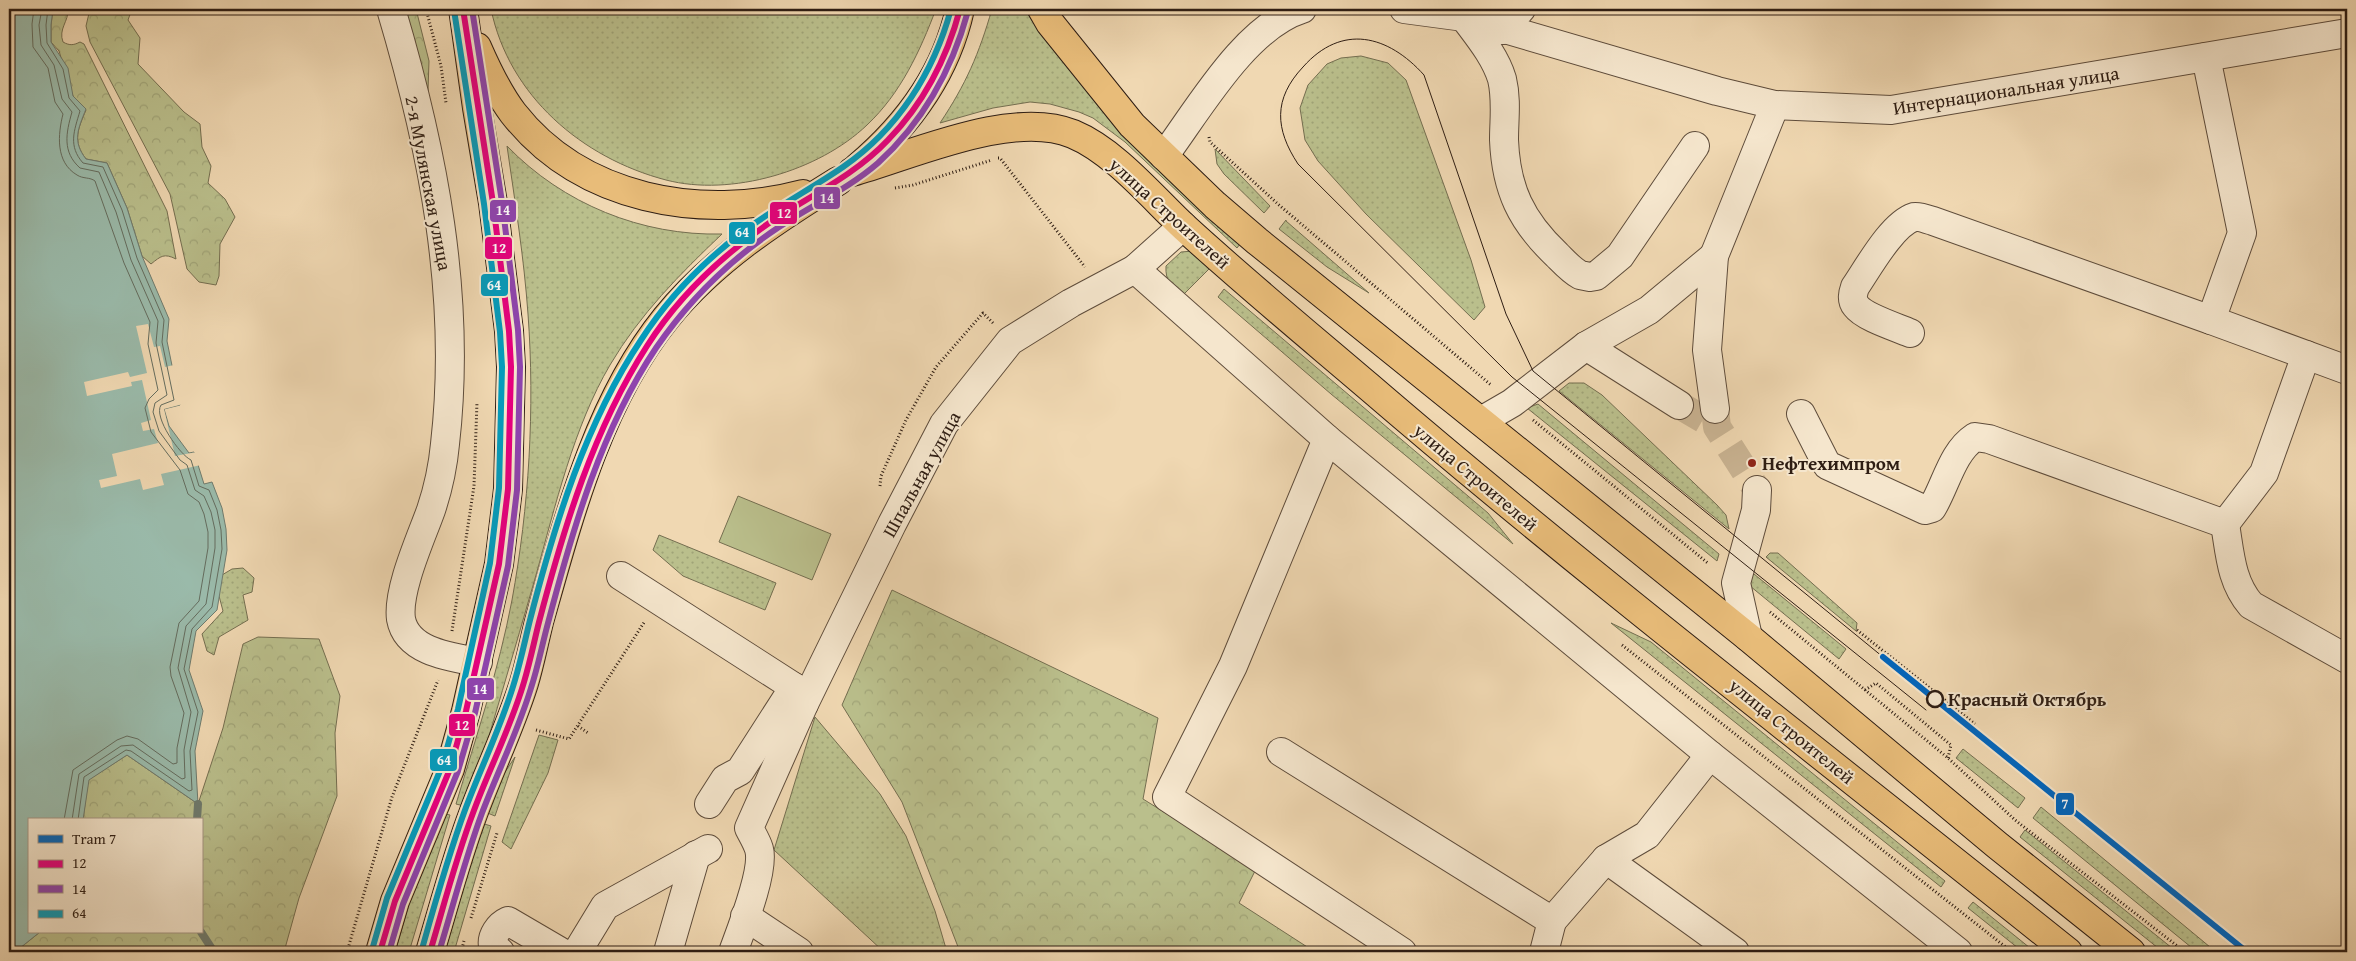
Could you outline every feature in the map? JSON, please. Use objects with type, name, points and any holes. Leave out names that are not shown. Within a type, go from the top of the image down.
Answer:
[{"type":"main road","points":[[380,952],[395,901],[450,769],[478,662],[499,564],[504,527],[508,480],[511,367],[509,331],[493,204],[463,9]]},
{"type":"main road","points":[[463,9],[484,63],[497,90],[514,114],[532,135],[551,151],[594,178],[648,198],[679,204],[709,206],[758,204],[802,194],[845,176]]},
{"type":"main road","points":[[430,952],[472,815],[524,684],[542,612],[584,476],[597,440],[629,376],[665,319],[715,268],[764,227],[845,176],[887,141],[909,116],[928,88],[955,32],[960,9]]},
{"type":"main road","name":"улица Строителей","points":[[1042,9],[1050,23],[1132,125],[1257,241],[1748,638],[1929,789],[2131,952]]},
{"type":"main road","name":"улица Строителей","points":[[845,176],[958,140],[1005,129],[1038,126],[1070,132],[1087,140],[1105,154],[1183,226],[1515,510],[2068,952]]},
{"type":"street","name":"2-я Мулянская улица","points":[[391,9],[436,194],[445,258],[451,337],[449,405],[439,482],[413,559],[402,601],[401,617],[404,629],[413,641],[448,656],[478,662]]},
{"type":"street","points":[[1164,156],[1271,15],[1302,9]]},
{"type":"street","name":"Интернациональная улица","points":[[1404,9],[1464,17],[1503,30],[1717,91],[1775,105],[1890,110],[2347,33]]},
{"type":"street","points":[[1503,30],[1521,9]]},
{"type":"street","points":[[1464,17],[1491,55],[1501,78],[1506,99],[1504,140],[1507,167],[1510,186],[1520,210],[1532,231],[1580,275],[1596,276],[1620,256],[1695,146]]},
{"type":"street","points":[[2206,57],[2242,233],[2211,320]]},
{"type":"street","points":[[1715,409],[1706,350],[1714,256],[1775,105]]},
{"type":"street","points":[[1910,333],[1864,312],[1856,306],[1852,296],[1855,287],[1894,233],[1902,223],[1916,216],[2347,370]]},
{"type":"street","name":"Шпальная улица","points":[[802,696],[944,424],[1010,341],[1071,303],[1135,270],[1183,226]]},
{"type":"street","points":[[1481,421],[1512,403],[1586,346],[1649,310],[1714,256]]},
{"type":"street","points":[[1135,270],[1327,439],[1710,755],[1958,952]]},
{"type":"street","points":[[1586,346],[1679,405]]},
{"type":"street","points":[[2306,355],[2264,473],[2225,524],[2235,578],[2240,592],[2251,605],[2347,660]]},
{"type":"street","points":[[1801,414],[1827,465],[1925,510],[1932,508],[1960,452],[1975,437],[1989,439],[2225,524]]},
{"type":"street","points":[[1327,439],[1233,666],[1167,797],[1402,952]]},
{"type":"street","points":[[1748,638],[1736,583],[1756,500]]},
{"type":"street","points":[[621,576],[802,696]]},
{"type":"street","points":[[709,804],[725,778],[740,771],[802,696]]},
{"type":"street","points":[[733,952],[755,881],[759,850],[749,828],[802,696]]},
{"type":"street","points":[[1281,752],[1552,921]]},
{"type":"street","points":[[1544,952],[1552,921],[1606,859],[1647,835],[1710,755]]},
{"type":"street","points":[[576,952],[605,906],[702,852],[668,952]]},
{"type":"street","points":[[1606,859],[1735,952]]},
{"type":"street","points":[[745,916],[800,952]]},
{"type":"street","points":[[500,952],[493,946],[492,941],[499,927],[508,921],[562,952]]},
{"type":"path","points":[[1209,134],[1210,142],[1279,205],[1493,387]]},
{"type":"path","points":[[886,190],[913,185],[1000,158],[1090,273],[1107,284]]},
{"type":"path","points":[[1529,416],[1709,564]]},
{"type":"path","points":[[543,732],[570,739],[658,600]]},
{"type":"path","points":[[1767,610],[1948,758],[2015,820],[2185,952]]},
{"type":"path","points":[[1857,630],[1975,724]]},
{"type":"path","points":[[1621,644],[2012,952]]},
{"type":"path","points":[[1865,690],[1876,683],[1950,745],[1948,758]]},
{"type":"path","points":[[578,726],[588,733]]},
{"type":"path","points":[[469,925],[500,823]]},
{"type":"path","points":[[461,952],[466,934]]},
{"type":"green space","points":[[53,9],[68,9],[62,33],[63,42],[70,45],[80,42],[84,44],[167,211],[176,259],[163,256],[151,264],[142,256],[127,208],[107,163],[86,159],[82,153],[78,135],[86,110],[73,96],[59,51],[51,42]]},
{"type":"green space","points":[[90,9],[132,9],[128,20],[140,38],[138,64],[184,112],[200,124],[202,147],[211,166],[208,183],[225,199],[235,217],[220,244],[219,276],[216,285],[199,282],[187,269],[170,194],[90,42],[86,26]]},
{"type":"green space","points":[[399,9],[416,9],[429,61],[428,91],[423,92]]},
{"type":"green space","points":[[491,9],[936,9],[916,56],[900,85],[879,113],[867,125],[847,141],[799,167],[773,176],[746,182],[718,185],[691,184],[666,180],[635,170],[606,156],[578,139],[554,119],[532,96],[514,69],[500,40]]},
{"type":"green space","points":[[992,9],[1024,9],[1072,73],[1098,103],[1153,161],[1240,244],[1237,248],[1125,142],[1093,118],[1079,112],[1050,104],[1030,102],[993,108],[940,123],[971,68]]},
{"type":"green space","points":[[1361,56],[1388,63],[1406,80],[1471,260],[1485,307],[1474,320],[1366,214],[1318,161],[1305,140],[1300,108],[1308,85],[1327,64],[1341,58]]},
{"type":"green space","points":[[507,146],[529,167],[553,185],[606,213],[663,229],[692,233],[722,234],[662,295],[634,329],[610,365],[597,389],[576,440],[558,495],[468,807],[456,804],[487,703],[507,626],[523,529],[529,458],[531,386],[528,314],[522,251]]},
{"type":"green space","points":[[1215,149],[1270,206],[1264,213],[1224,174],[1217,164]]},
{"type":"green space","points":[[1286,220],[1369,293],[1327,267],[1279,229]]},
{"type":"green space","points":[[1193,251],[1212,266],[1183,295],[1168,280],[1166,266],[1181,252]]},
{"type":"green space","points":[[1224,289],[1488,513],[1513,544],[1331,394],[1218,297]]},
{"type":"green space","points":[[1569,383],[1584,383],[1602,395],[1717,505],[1726,515],[1729,529],[1559,391]]},
{"type":"green space","points":[[1538,404],[1719,554],[1717,561],[1527,408]]},
{"type":"green space","points":[[738,496],[831,534],[812,580],[719,542]]},
{"type":"green space","points":[[659,535],[776,583],[765,610],[683,576],[653,550]]},
{"type":"green space","points":[[1770,553],[1778,553],[1857,623],[1856,631],[1766,557]]},
{"type":"green space","points":[[243,568],[254,578],[252,592],[243,595],[248,620],[219,637],[214,655],[207,651],[202,634],[223,611],[218,592],[217,578],[232,569]]},
{"type":"green space","points":[[1754,574],[1846,649],[1839,659],[1750,586],[1750,578]]},
{"type":"green space","points":[[892,590],[1158,718],[1143,799],[1256,869],[1239,903],[1315,952],[960,952],[902,802],[842,705]]},
{"type":"green space","points":[[1611,623],[1651,642],[1945,881],[1941,887]]},
{"type":"green space","points":[[258,637],[319,639],[340,696],[335,733],[337,796],[299,898],[284,952],[15,952],[38,934],[202,934],[202,818],[83,818],[88,780],[127,755],[198,804],[223,728],[243,644]]},
{"type":"green space","points":[[815,717],[880,794],[906,836],[935,911],[947,952],[884,952],[774,850]]},
{"type":"green space","points":[[539,735],[558,740],[548,773],[511,849],[502,842]]},
{"type":"green space","points":[[1963,749],[2025,798],[2018,808],[1956,758]]},
{"type":"green space","points":[[515,757],[495,816],[485,812],[503,775]]},
{"type":"green space","points":[[2041,807],[2216,952],[2197,952],[2033,818]]},
{"type":"green space","points":[[436,812],[450,815],[409,952],[395,952]]},
{"type":"green space","points":[[481,823],[491,826],[454,952],[443,952]]},
{"type":"green space","points":[[2025,830],[2177,952],[2163,952],[2020,837]]},
{"type":"green space","points":[[1973,902],[2035,952],[2023,952],[1968,908]]},
{"type":"water","points":[[9,9],[53,9],[51,42],[68,68],[73,96],[86,109],[79,129],[79,146],[86,159],[107,163],[127,208],[142,256],[169,319],[167,341],[180,405],[164,409],[169,426],[189,453],[194,452],[204,484],[212,482],[222,508],[227,550],[217,610],[196,631],[189,670],[203,711],[195,751],[198,804],[127,755],[89,780],[83,818],[28,818],[28,934],[38,934],[15,952],[9,952]]},
{"type":"pier","points":[[148,324],[154,347],[160,346],[165,367],[174,365],[183,404],[164,409],[175,456],[197,452],[201,465],[161,474],[164,485],[143,490],[140,479],[101,488],[99,480],[117,476],[112,454],[158,443],[154,429],[143,431],[141,423],[151,420],[142,380],[131,382],[132,386],[87,396],[84,382],[128,372],[130,377],[147,373],[136,326]]},
{"type":"waterway","points":[[197,818],[198,804]]},
{"type":"waterway","points":[[202,934],[214,952]]},
{"type":"tunnel","points":[[1679,405],[1717,427]]},
{"type":"tunnel","points":[[1715,409],[1717,427],[1757,490]]},
{"type":"tram line","points":[[1883,657],[1533,371],[1506,314],[1424,75],[1410,61],[1395,51],[1380,43],[1365,40],[1349,40],[1333,44],[1318,53],[1303,67],[1286,91],[1281,114],[1285,139],[1298,164],[1512,377],[1926,710]]},
{"type":"tram line","name":"7","points":[[1883,657],[2247,952]]},
{"type":"transit line","name":"12","points":[[380,952],[395,901],[450,769],[466,711],[499,564],[508,489],[511,367],[509,331],[493,203],[463,9]]},
{"type":"transit line","name":"14","points":[[389,952],[403,904],[458,771],[475,713],[508,566],[517,490],[520,367],[518,330],[502,202],[472,9]]},
{"type":"transit line","name":"64","points":[[422,949],[459,827],[510,697],[561,511],[588,440],[621,372],[663,309],[715,255],[756,222],[843,167],[881,135],[897,117],[924,77],[935,55],[951,9]]},
{"type":"transit line","name":"12","points":[[430,952],[467,830],[519,699],[559,551],[582,480],[611,411],[628,378],[647,346],[674,309],[723,259],[778,217],[850,173],[876,152],[901,126],[933,79],[955,27],[960,9]]},
{"type":"transit line","name":"64","points":[[372,950],[387,898],[442,766],[458,709],[490,563],[499,488],[502,367],[500,332],[484,204],[454,10]]},
{"type":"transit line","name":"14","points":[[439,952],[476,830],[531,688],[568,551],[591,481],[619,412],[637,379],[656,348],[682,313],[728,267],[761,239],[866,172],[894,147],[909,130],[934,94],[954,54],[968,11]]},
{"type":"place","name":"Нефтехимпром","points":[[1752,463]]},
{"type":"place","name":"Красный Октябрь","points":[[1935,699]]}]
